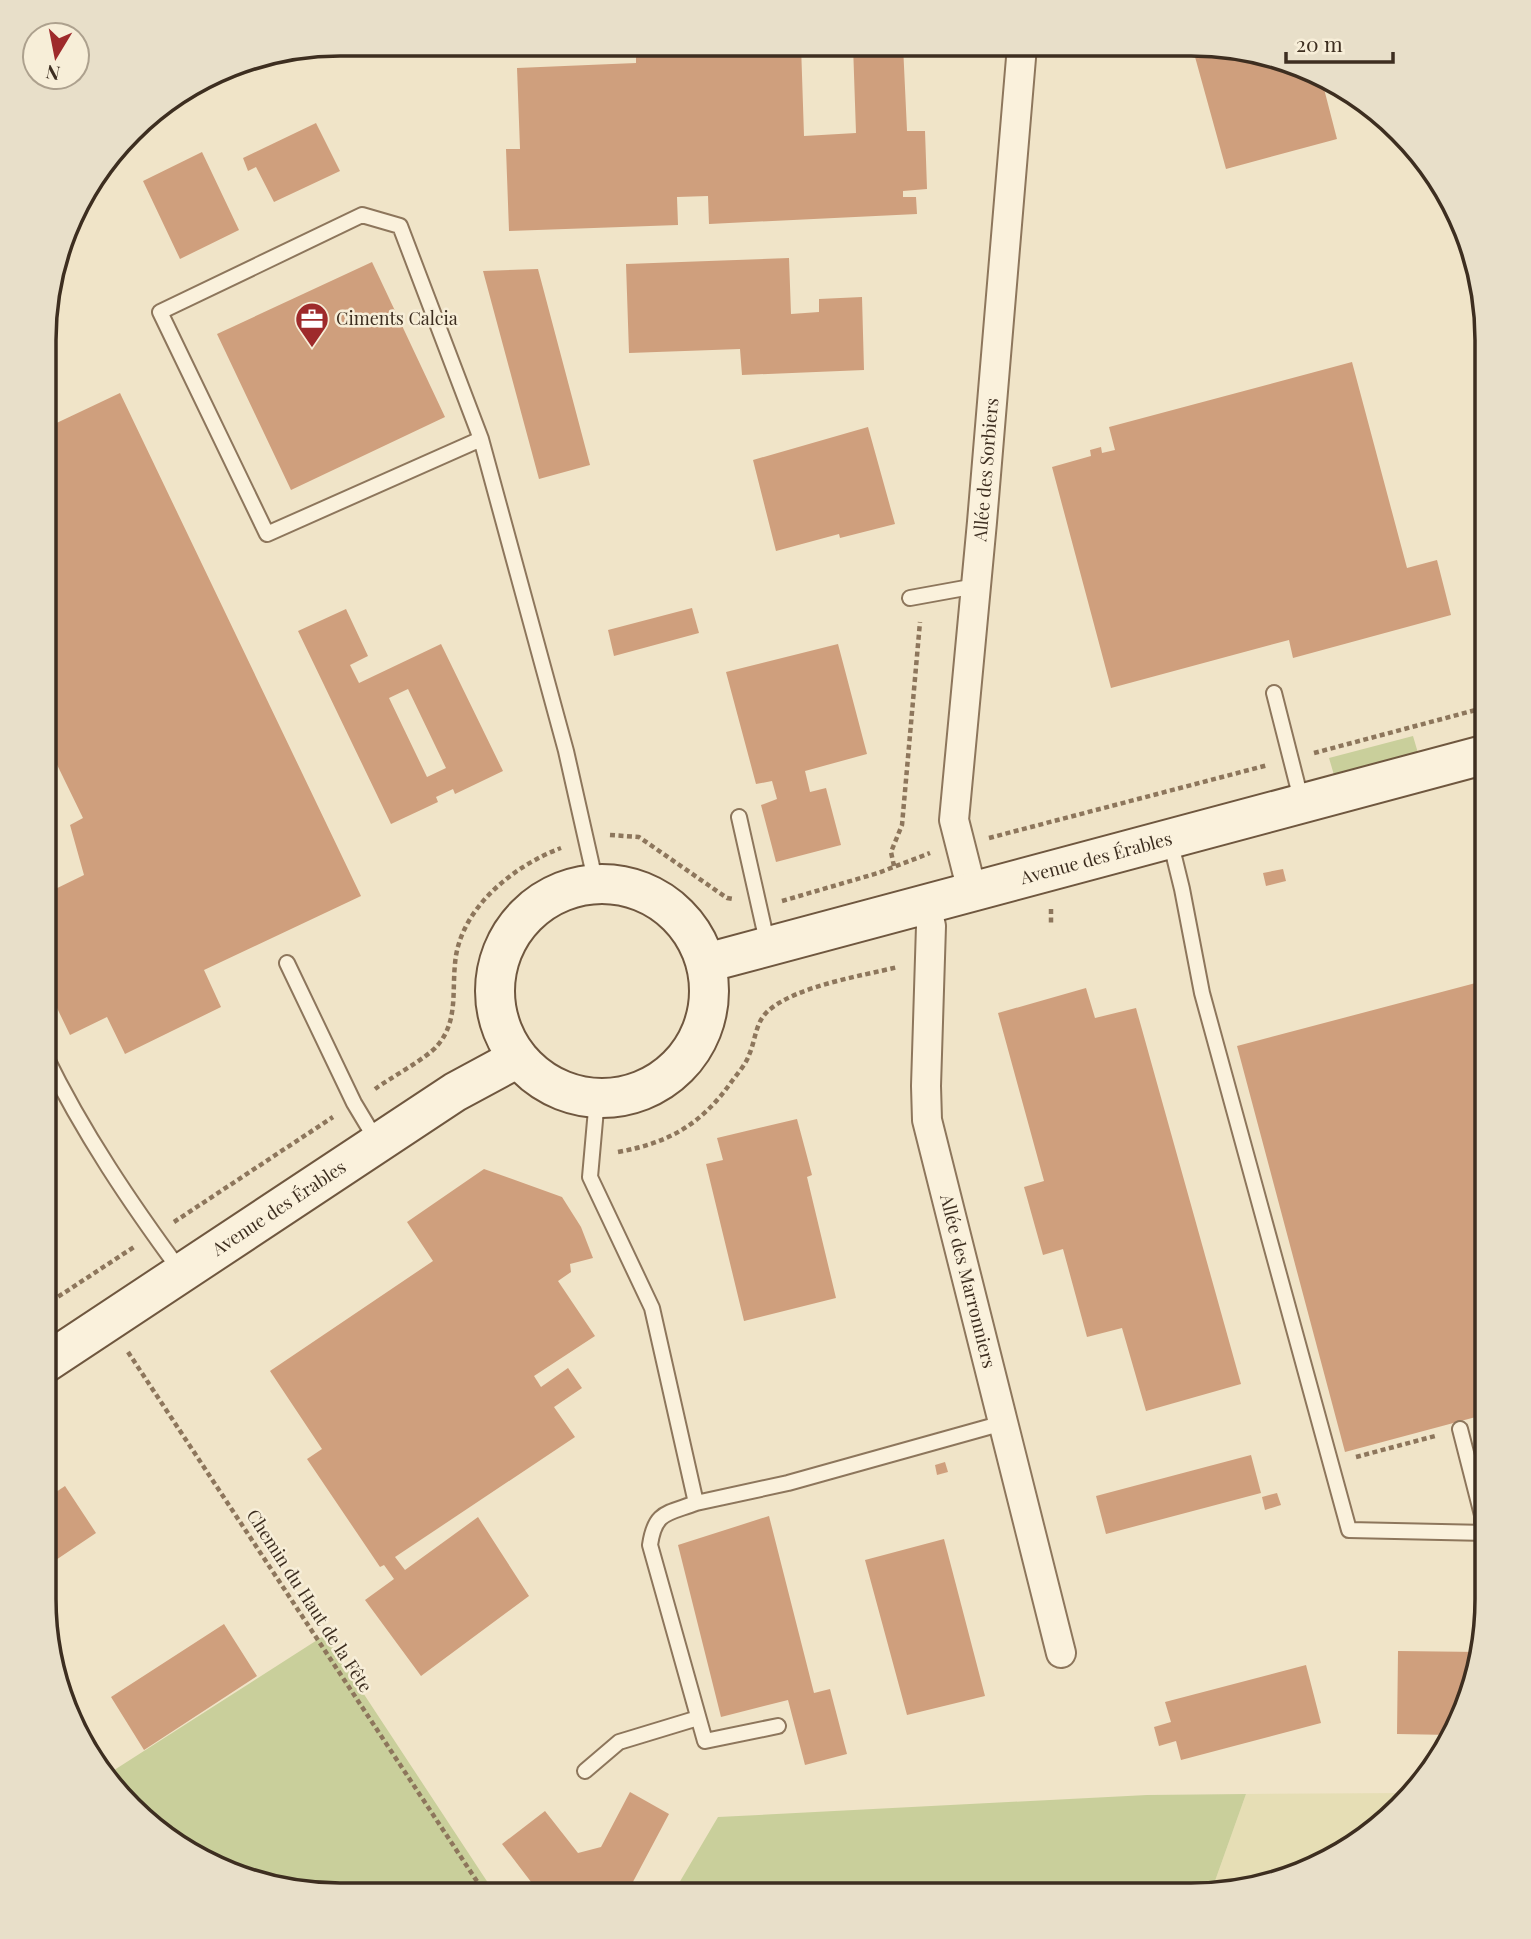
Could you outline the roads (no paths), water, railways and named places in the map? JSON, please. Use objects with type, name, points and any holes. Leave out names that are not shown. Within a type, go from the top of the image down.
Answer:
[{"type":"street","name":"Allée des Sorbiers","points":[[972,891],[954,820],[1020,56]]},
{"type":"street","name":"Avenue des Érables","points":[[706,963],[1475,757]]},
{"type":"street","points":[[596,884],[633,889],[664,904],[682,919],[697,941],[706,963],[709,990],[706,1017],[697,1041],[674,1071],[635,1093],[597,1098],[566,1092],[534,1074],[518,1058],[503,1033],[496,1012],[496,972],[503,949],[518,925],[538,904],[559,892],[596,884]]},
{"type":"street","name":"Allée des Marronniers","points":[[926,904],[931,926],[926,1086],[928,1120],[1061,1653]]},
{"type":"street","name":"Avenue des Érables","points":[[56,1356],[454,1092],[518,1058]]},
{"type":"lane","points":[[481,439],[267,534],[160,312],[362,215],[400,226],[481,439],[566,751],[596,884]]},
{"type":"lane","points":[[917,597],[976,586]]},
{"type":"lane","points":[[1274,693],[1302,803]]},
{"type":"lane","points":[[740,817],[768,946]]},
{"type":"lane","points":[[1170,839],[1202,993],[1349,1530],[1475,1533]]},
{"type":"lane","points":[[287,963],[354,1103],[378,1143]]},
{"type":"lane","points":[[56,1078],[113,1175],[182,1274]]},
{"type":"lane","points":[[597,1098],[590,1177],[652,1308],[696,1503]]},
{"type":"lane","points":[[778,1726],[705,1741],[650,1545],[653,1527],[660,1517],[696,1503],[788,1483],[1003,1423]]},
{"type":"lane","points":[[1460,1429],[1475,1488]]},
{"type":"lane","points":[[585,1771],[619,1742],[698,1718]]},
{"type":"place","name":"Ciments Calcia","points":[[312,349]]}]
